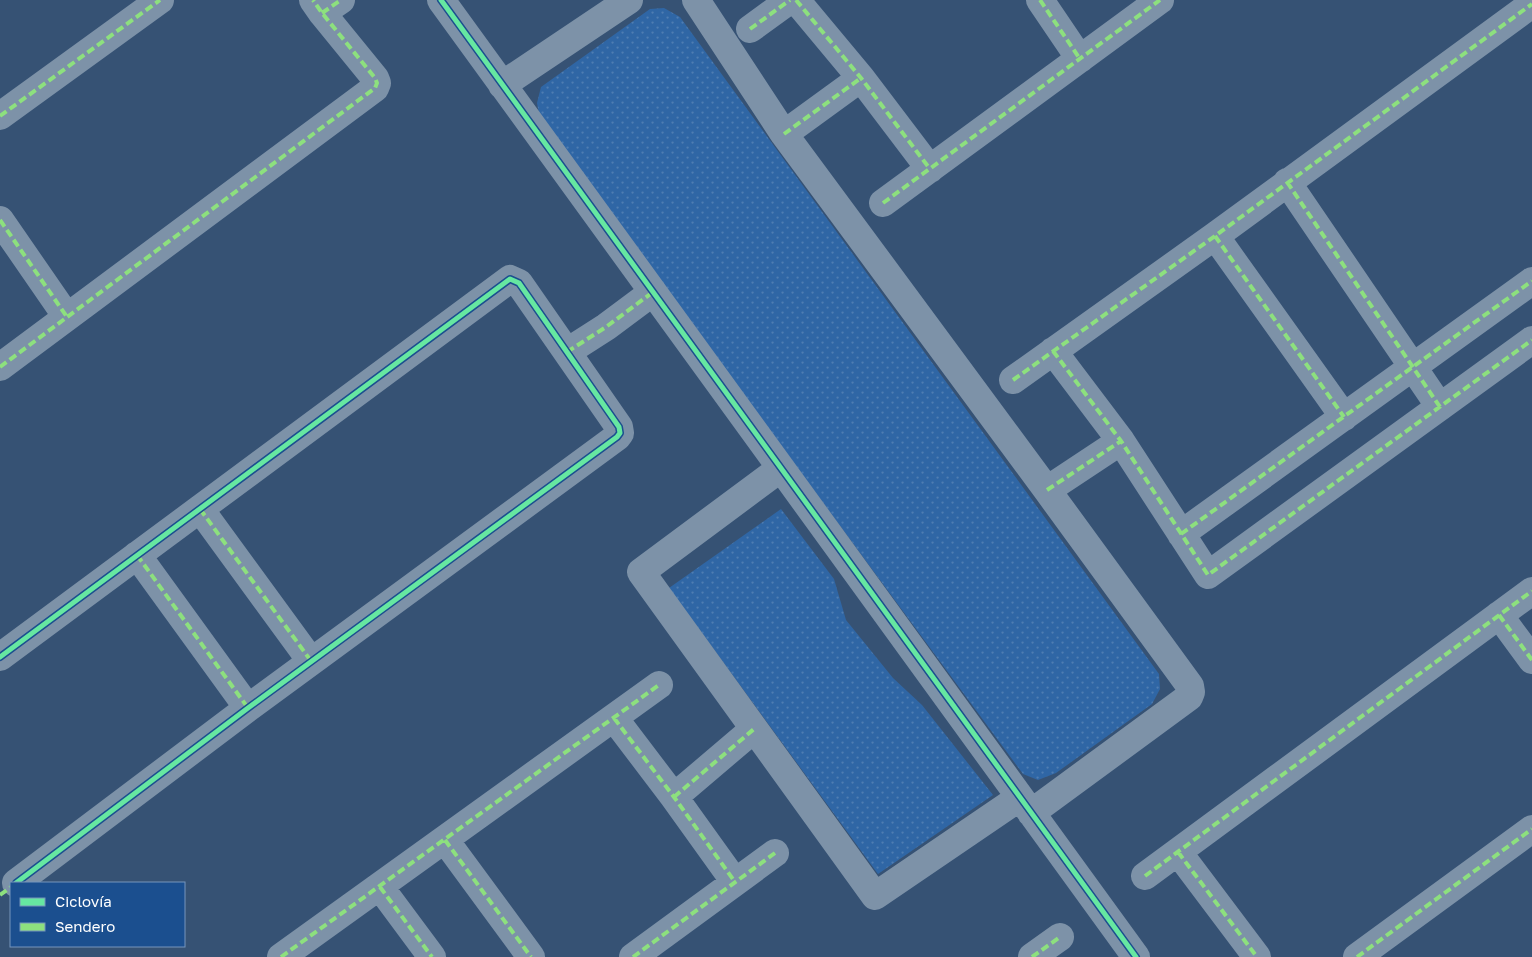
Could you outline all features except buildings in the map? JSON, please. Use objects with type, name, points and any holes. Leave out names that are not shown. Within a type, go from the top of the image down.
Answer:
[{"type":"street","points":[[0,116],[160,0]]},
{"type":"street","points":[[441,0],[1136,957]]},
{"type":"street","points":[[502,84],[629,0]]},
{"type":"street","points":[[696,0],[784,134],[1190,686],[1191,692],[1189,697],[1025,805],[875,896],[641,572],[781,468]]},
{"type":"street","points":[[750,29],[790,0]]},
{"type":"street","points":[[796,0],[861,78],[930,169]]},
{"type":"street","points":[[1040,0],[1080,59]]},
{"type":"street","points":[[883,203],[1080,59],[1155,1]]},
{"type":"street","points":[[1,363],[67,317],[375,88],[377,83],[375,78],[325,4]]},
{"type":"street","points":[[1013,380],[1215,236],[1532,4]]},
{"type":"street","points":[[784,134],[861,78]]},
{"type":"street","points":[[1287,182],[1440,407]]},
{"type":"street","points":[[0,220],[67,317]]},
{"type":"street","points":[[1215,236],[1344,417]]},
{"type":"street","points":[[0,657],[510,279],[519,283],[619,427],[620,433],[311,661],[17,882]]},
{"type":"street","points":[[1181,534],[1532,281]]},
{"type":"street","points":[[567,352],[653,292]]},
{"type":"street","points":[[1053,351],[1121,441],[1208,575],[1532,340]]},
{"type":"street","points":[[1047,490],[1121,441]]},
{"type":"street","points":[[200,509],[311,661]]},
{"type":"street","points":[[137,555],[248,708]]},
{"type":"street","points":[[1145,876],[1532,591]]},
{"type":"street","points":[[1499,615],[1532,660]]},
{"type":"street","points":[[282,957],[659,686]]},
{"type":"street","points":[[614,718],[735,882]]},
{"type":"street","points":[[674,797],[754,729]]},
{"type":"street","points":[[1357,957],[1532,829]]},
{"type":"street","points":[[445,840],[530,957]]},
{"type":"street","points":[[1178,852],[1257,957]]},
{"type":"street","points":[[633,957],[775,853]]},
{"type":"street","points":[[0,895],[10,887]]},
{"type":"street","points":[[380,887],[432,957]]},
{"type":"street","points":[[1032,957],[1060,936]]},
{"type":"shaded area","points":[[664,8],[680,17],[1159,674],[1160,689],[1152,704],[1056,773],[1038,780],[1023,774],[540,119],[537,103],[541,87],[650,9]]},
{"type":"shaded area","points":[[781,509],[834,579],[846,620],[893,678],[922,705],[993,795],[878,874],[669,588]]},
{"type":"marked path","points":[[0,116],[160,0]]},
{"type":"marked path","points":[[0,367],[375,88],[377,83],[375,78],[313,0]]},
{"type":"marked path","points":[[322,13],[341,0]]},
{"type":"marked path","points":[[750,29],[790,0]]},
{"type":"marked path","points":[[796,0],[861,78],[930,169]]},
{"type":"marked path","points":[[1040,0],[1080,59]]},
{"type":"marked path","points":[[883,203],[1160,0]]},
{"type":"marked path","points":[[1013,380],[1215,236],[1532,4]]},
{"type":"marked path","points":[[784,134],[861,78]]},
{"type":"marked path","points":[[1287,182],[1440,407]]},
{"type":"marked path","points":[[0,220],[67,317]]},
{"type":"marked path","points":[[1215,236],[1344,417]]},
{"type":"marked path","points":[[1181,534],[1532,281]]},
{"type":"marked path","points":[[567,352],[606,327],[653,292]]},
{"type":"marked path","points":[[1053,351],[1121,441],[1208,575],[1532,340]]},
{"type":"marked path","points":[[1047,490],[1121,441]]},
{"type":"marked path","points":[[200,509],[311,661]]},
{"type":"marked path","points":[[137,555],[248,708]]},
{"type":"marked path","points":[[1145,876],[1532,591]]},
{"type":"marked path","points":[[1499,615],[1532,660]]},
{"type":"marked path","points":[[281,957],[659,685]]},
{"type":"marked path","points":[[614,718],[735,882]]},
{"type":"marked path","points":[[674,797],[754,729]]},
{"type":"marked path","points":[[1357,957],[1532,829]]},
{"type":"marked path","points":[[445,840],[531,957]]},
{"type":"marked path","points":[[1178,852],[1257,957]]},
{"type":"marked path","points":[[633,957],[775,853]]},
{"type":"marked path","points":[[380,887],[432,957]]},
{"type":"marked path","points":[[0,895],[10,888]]},
{"type":"marked path","points":[[1032,957],[1060,937]]},
{"type":"cycle path","points":[[441,0],[1136,957]]},
{"type":"cycle path","points":[[0,657],[510,279],[519,283],[619,427],[620,433],[617,437],[248,708],[17,882]]}]
